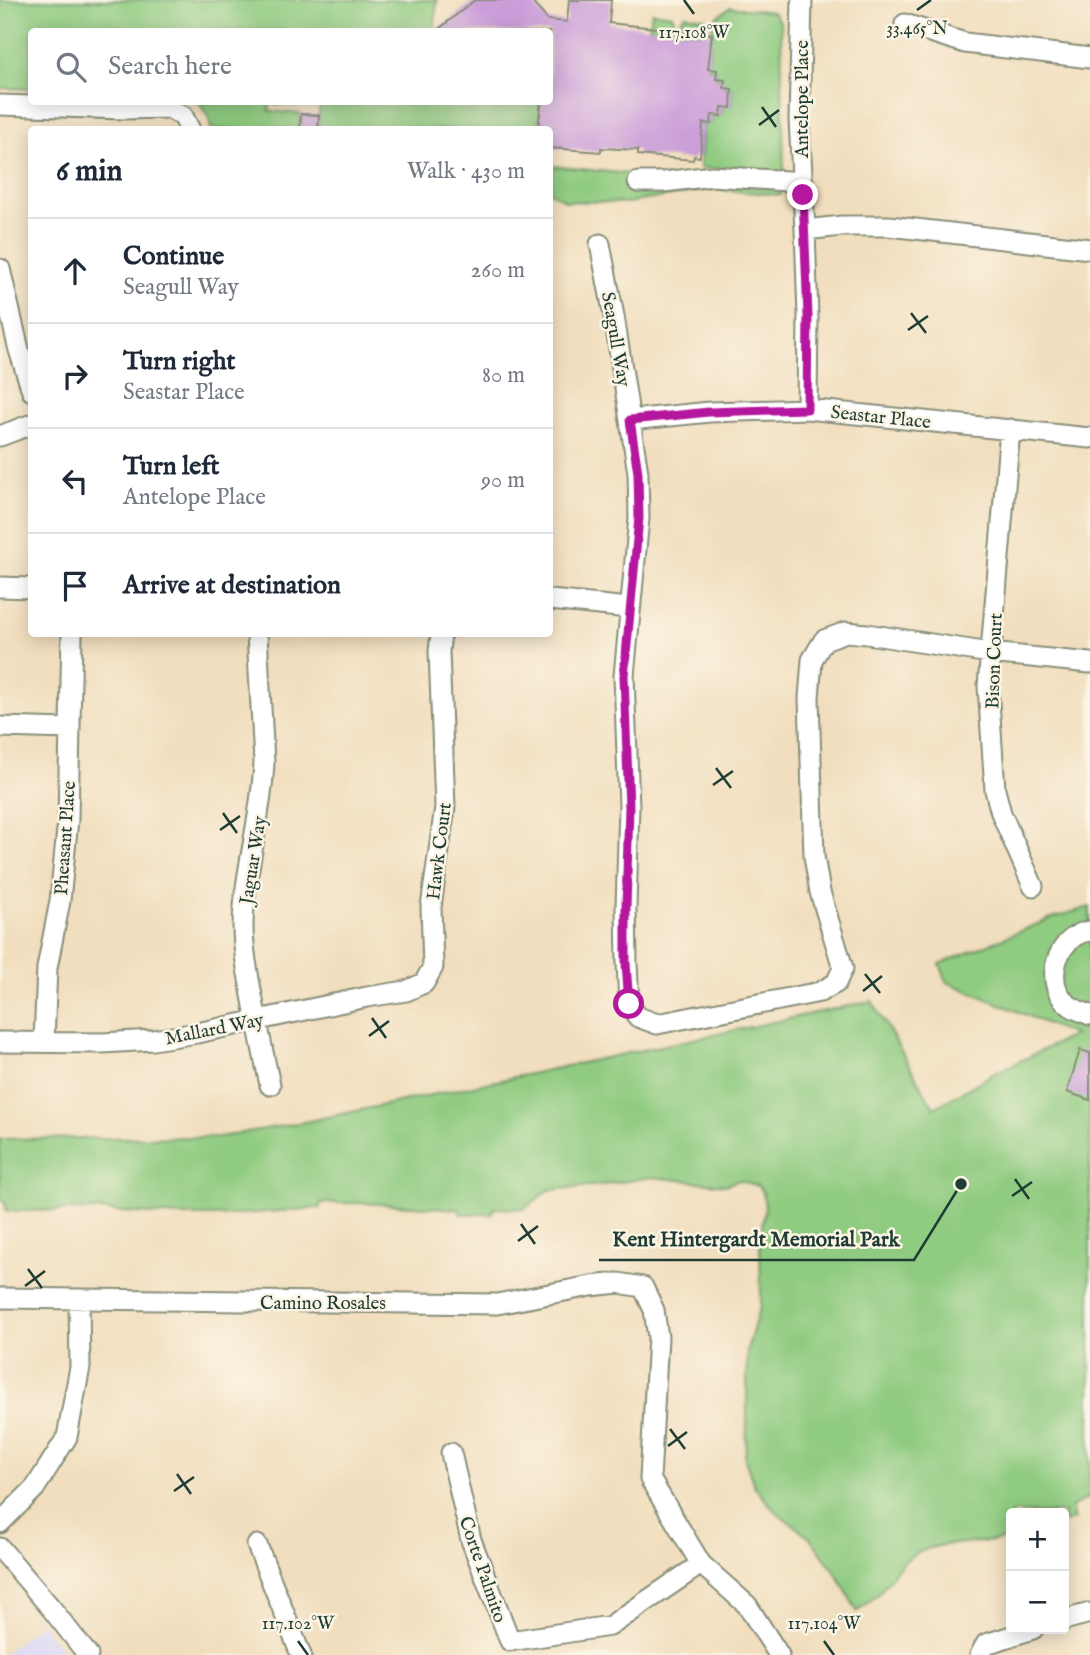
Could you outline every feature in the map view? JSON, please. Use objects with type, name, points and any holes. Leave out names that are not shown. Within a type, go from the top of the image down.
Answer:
[{"type":"street","points":[[793,0],[802,0]]},
{"type":"street","name":"Antelope Place","points":[[802,0],[799,120],[806,230],[807,409]]},
{"type":"street","points":[[905,24],[965,43],[1090,58]]},
{"type":"street","points":[[0,105],[169,108],[187,123]]},
{"type":"street","points":[[638,182],[664,182],[712,176],[803,182]]},
{"type":"street","points":[[806,230],[842,226],[889,226],[1090,249]]},
{"type":"street","name":"Seagull Way","points":[[600,244],[638,473],[639,518],[624,676],[629,807],[626,963],[629,1004],[638,1017],[657,1024],[820,992],[836,984],[843,968],[820,892],[814,843],[809,698],[812,660],[824,640],[846,632],[990,653]]},
{"type":"street","points":[[0,269],[28,378]]},
{"type":"street","name":"Seastar Place","points":[[630,420],[709,412],[807,409],[1090,438]]},
{"type":"street","points":[[0,436],[28,426]]},
{"type":"street","name":"Bison Court","points":[[1010,429],[988,686],[995,790],[1010,837],[1033,886]]},
{"type":"street","points":[[0,587],[28,588]]},
{"type":"street","points":[[553,600],[629,608]]},
{"type":"street","name":"Pheasant Place","points":[[44,1041],[47,968],[60,901],[68,819],[72,637]]},
{"type":"street","name":"Jaguar Way","points":[[257,637],[263,783],[243,924],[244,948],[256,1020],[270,1085]]},
{"type":"street","name":"Hawk Court","points":[[424,983],[433,967],[431,907],[445,807],[441,637]]},
{"type":"street","points":[[990,653],[1090,663]]},
{"type":"street","points":[[0,727],[69,729]]},
{"type":"street","points":[[1090,931],[1079,934],[1069,942],[1061,952],[1054,974],[1061,996],[1068,1004],[1090,1015]]},
{"type":"street","name":"Mallard Way","points":[[0,1042],[102,1044],[153,1040],[406,991],[424,983]]},
{"type":"street","name":"Camino Rosales","points":[[0,1298],[497,1304],[591,1286],[618,1283],[643,1287],[654,1310],[658,1337],[650,1479],[701,1564]]},
{"type":"street","points":[[0,1523],[35,1488],[67,1437],[80,1367],[79,1300]]},
{"type":"street","name":"Corte Palmito","points":[[451,1453],[471,1540],[510,1641],[610,1626],[701,1564]]},
{"type":"street","points":[[257,1545],[301,1655]]},
{"type":"street","points":[[0,1548],[88,1655]]},
{"type":"street","points":[[701,1564],[747,1605],[779,1655]]},
{"type":"street","points":[[1069,1619],[1090,1613]]},
{"type":"street","points":[[980,1655],[986,1644],[1017,1634]]},
{"type":"shaded area","points":[[41,1623],[65,1655],[2,1655],[35,1628]]},
{"type":"green space","points":[[0,0],[437,0],[434,28],[28,28],[28,89],[0,88]]},
{"type":"green space","points":[[730,7],[773,12],[781,24],[784,172],[700,168],[703,123],[711,124],[712,115],[721,116],[722,107],[731,107],[732,89],[724,88],[724,80],[716,79],[716,70],[708,69],[713,20]]},
{"type":"green space","points":[[652,12],[672,15],[673,30],[649,28]]},
{"type":"green space","points":[[685,15],[704,18],[704,33],[680,31],[681,19]]},
{"type":"green space","points":[[201,105],[270,105],[269,111],[301,114],[300,126],[210,126]]},
{"type":"green space","points":[[320,105],[541,105],[538,126],[318,126]]},
{"type":"green space","points":[[553,166],[781,189],[781,195],[712,189],[627,203],[566,201],[553,194]]},
{"type":"green space","points":[[1090,907],[1090,1497],[1071,1507],[1074,1520],[1069,1522],[1069,1508],[1006,1508],[1006,1539],[946,1545],[921,1551],[905,1561],[878,1594],[857,1611],[838,1576],[810,1538],[773,1509],[754,1486],[745,1459],[747,1350],[761,1303],[760,1239],[765,1207],[763,1193],[758,1186],[739,1180],[726,1185],[652,1177],[549,1190],[524,1209],[494,1208],[492,1214],[460,1214],[460,1209],[320,1203],[320,1208],[217,1216],[179,1216],[96,1210],[6,1211],[5,1201],[0,1200],[0,1139],[220,1137],[309,1121],[872,1001],[934,1108],[993,1074],[1074,1035],[947,982],[940,964],[1052,918]]},
{"type":"building","points":[[475,0],[530,0],[548,20],[567,22],[569,0],[611,0],[609,23],[712,34],[708,69],[717,70],[716,79],[725,80],[724,88],[732,89],[731,108],[722,107],[721,116],[712,115],[711,124],[703,123],[700,157],[694,156],[693,160],[638,155],[638,150],[601,148],[601,152],[553,148],[553,126],[538,126],[541,105],[553,105],[553,28],[440,28]]},
{"type":"building","points":[[301,114],[319,115],[318,126],[300,126]]},
{"type":"building","points":[[1080,1050],[1090,1053],[1090,1100],[1067,1092]]},
{"type":"place","name":"Kent Hintergardt Memorial Park","points":[[961,1184]]},
{"type":"route","points":[[629,1004],[626,963],[629,807],[624,676],[639,518],[638,473],[630,420],[709,412],[807,409],[808,316],[803,195]]}]
